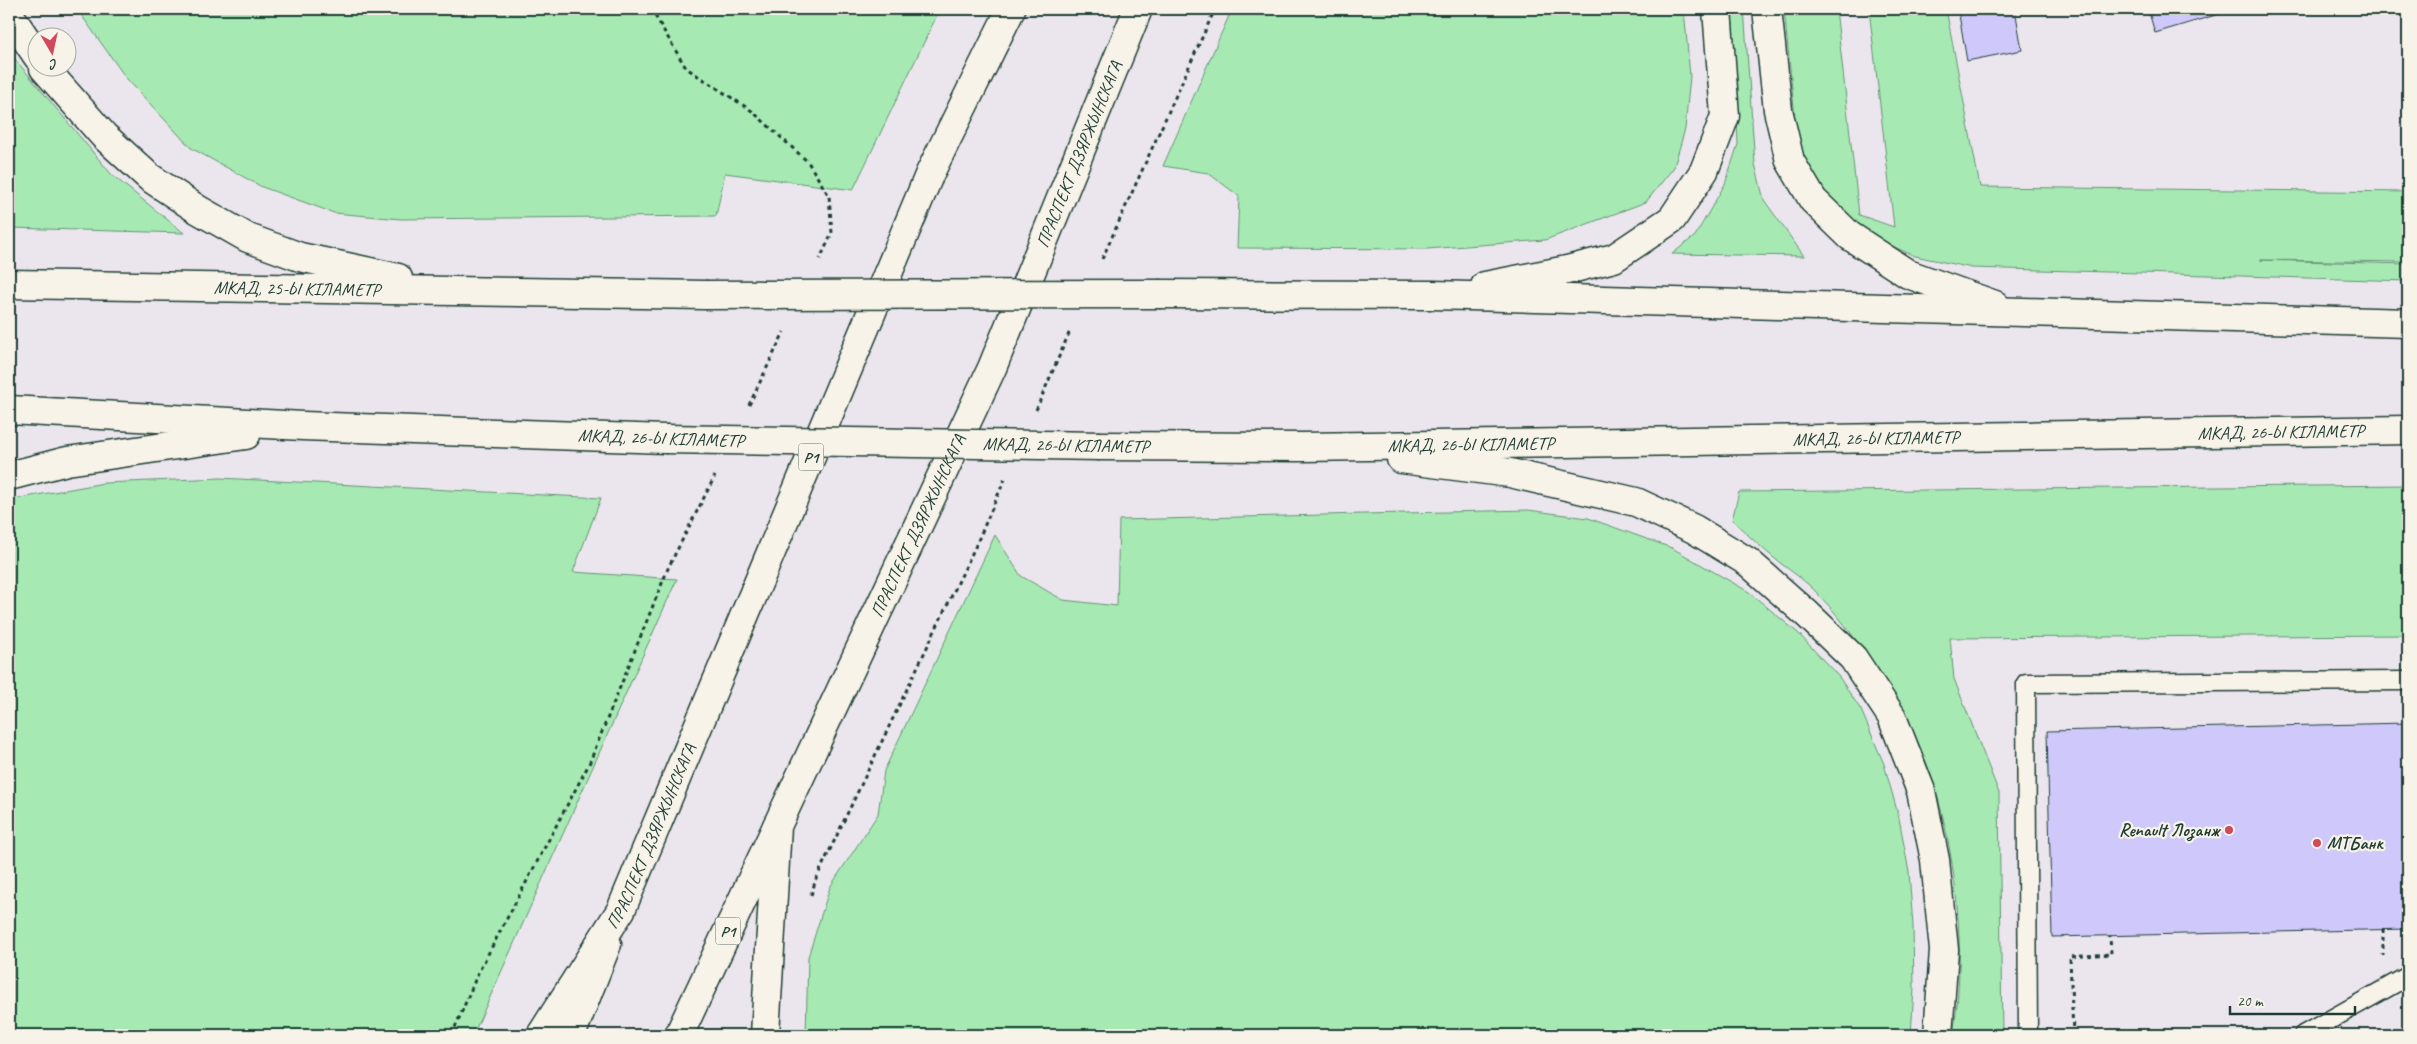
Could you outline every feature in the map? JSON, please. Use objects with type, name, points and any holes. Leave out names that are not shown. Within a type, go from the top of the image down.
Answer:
[{"type":"main road","name":"ПРАСПЕКТ ДЗЯРЖЫНСКАГА","points":[[571,1035],[621,910],[930,173],[1011,9]]},
{"type":"main road","name":"ПРАСПЕКТ ДЗЯРЖЫНСКАГА","points":[[679,1035],[992,368],[1138,9]]},
{"type":"main road","points":[[1433,295],[1568,270],[1614,258],[1672,218],[1704,171],[1725,116],[1717,9]]},
{"type":"main road","points":[[1767,9],[1778,110],[1790,161],[1813,200],[1850,236],[1908,274],[2017,313]]},
{"type":"main road","points":[[9,14],[28,42]]},
{"type":"main road","points":[[53,78],[104,136],[149,177],[248,238],[300,257],[458,291]]},
{"type":"main road","name":"МКАД, 25-Ы КІЛАМЕТР","points":[[9,284],[704,295],[1433,295]]},
{"type":"main road","points":[[1433,295],[2408,323]]},
{"type":"main road","points":[[9,410],[303,426]]},
{"type":"main road","points":[[9,476],[67,461],[303,426]]},
{"type":"main road","name":"МКАД, 26-Ы КІЛАМЕТР","points":[[303,426],[665,439],[1100,446],[1302,447],[2408,430]]},
{"type":"main road","points":[[1302,447],[1510,473],[1636,502],[1694,528],[1748,562],[1807,614],[1853,658],[1892,717],[1921,791],[1935,860],[1944,950],[1938,1035]]},
{"type":"main road","points":[[765,1035],[777,826]]},
{"type":"main road","points":[[541,1035],[621,910]]},
{"type":"lane","points":[[2028,1035],[2026,683],[2408,681]]},
{"type":"lane","points":[[2303,1035],[2408,976]]},
{"type":"path","points":[[650,9],[686,68],[752,112],[808,162],[830,196],[832,233],[819,260]]},
{"type":"path","points":[[1098,267],[1215,9]]},
{"type":"path","points":[[1035,410],[1071,330]]},
{"type":"path","points":[[746,411],[785,331]]},
{"type":"path","points":[[452,1035],[478,973],[589,764],[669,566],[716,473]]},
{"type":"path","points":[[811,898],[816,879],[976,545],[1008,473]]},
{"type":"path","points":[[2073,1035],[2070,957],[2111,954],[2110,936]]},
{"type":"green space","points":[[77,9],[940,9],[853,190],[725,173],[716,216],[401,219],[334,213],[262,187],[191,148],[126,78]]},
{"type":"green space","points":[[1232,9],[1684,9],[1690,76],[1685,129],[1674,167],[1646,202],[1545,240],[1427,249],[1237,248],[1239,196],[1208,173],[1163,166]]},
{"type":"green space","points":[[1732,9],[1744,9],[1755,164],[1764,200],[1804,256],[1672,254],[1695,236],[1725,184],[1738,144]]},
{"type":"green space","points":[[1784,9],[1836,9],[1859,215],[1894,227],[1869,9],[1946,9],[1980,187],[2408,192],[2408,262],[2260,260],[2408,264],[2408,281],[1972,268],[1915,256],[1876,239],[1837,211],[1799,157]]},
{"type":"green space","points":[[9,52],[28,75],[28,78],[31,78],[112,175],[184,233],[9,228]]},
{"type":"green space","points":[[220,478],[601,498],[573,572],[677,579],[473,1035],[9,1035],[9,500],[104,483]]},
{"type":"green space","points":[[2408,485],[2408,635],[1950,638],[1954,679],[1999,793],[2002,1035],[1953,1035],[1958,999],[1958,920],[1948,840],[1939,801],[1927,765],[1902,710],[1839,617],[1810,586],[1773,557],[1732,520],[1739,492]]},
{"type":"green space","points":[[1528,510],[1588,518],[1672,548],[1749,592],[1798,633],[1839,677],[1861,710],[1884,764],[1899,818],[1909,872],[1913,926],[1914,989],[1911,1035],[806,1035],[808,957],[830,887],[878,814],[884,771],[995,535],[1021,576],[1063,600],[1117,606],[1119,520]]},
{"type":"building","points":[[1958,9],[2015,9],[2022,50],[1967,61]]},
{"type":"building","points":[[2148,9],[2236,9],[2155,33]]},
{"type":"building","name":"Renault Лозанж","points":[[2408,723],[2408,929],[2052,937],[2047,731]]},
{"type":"place","name":"Renault Лозанж","points":[[2229,830]]},
{"type":"place","name":"МТБанк","points":[[2317,843]]}]
